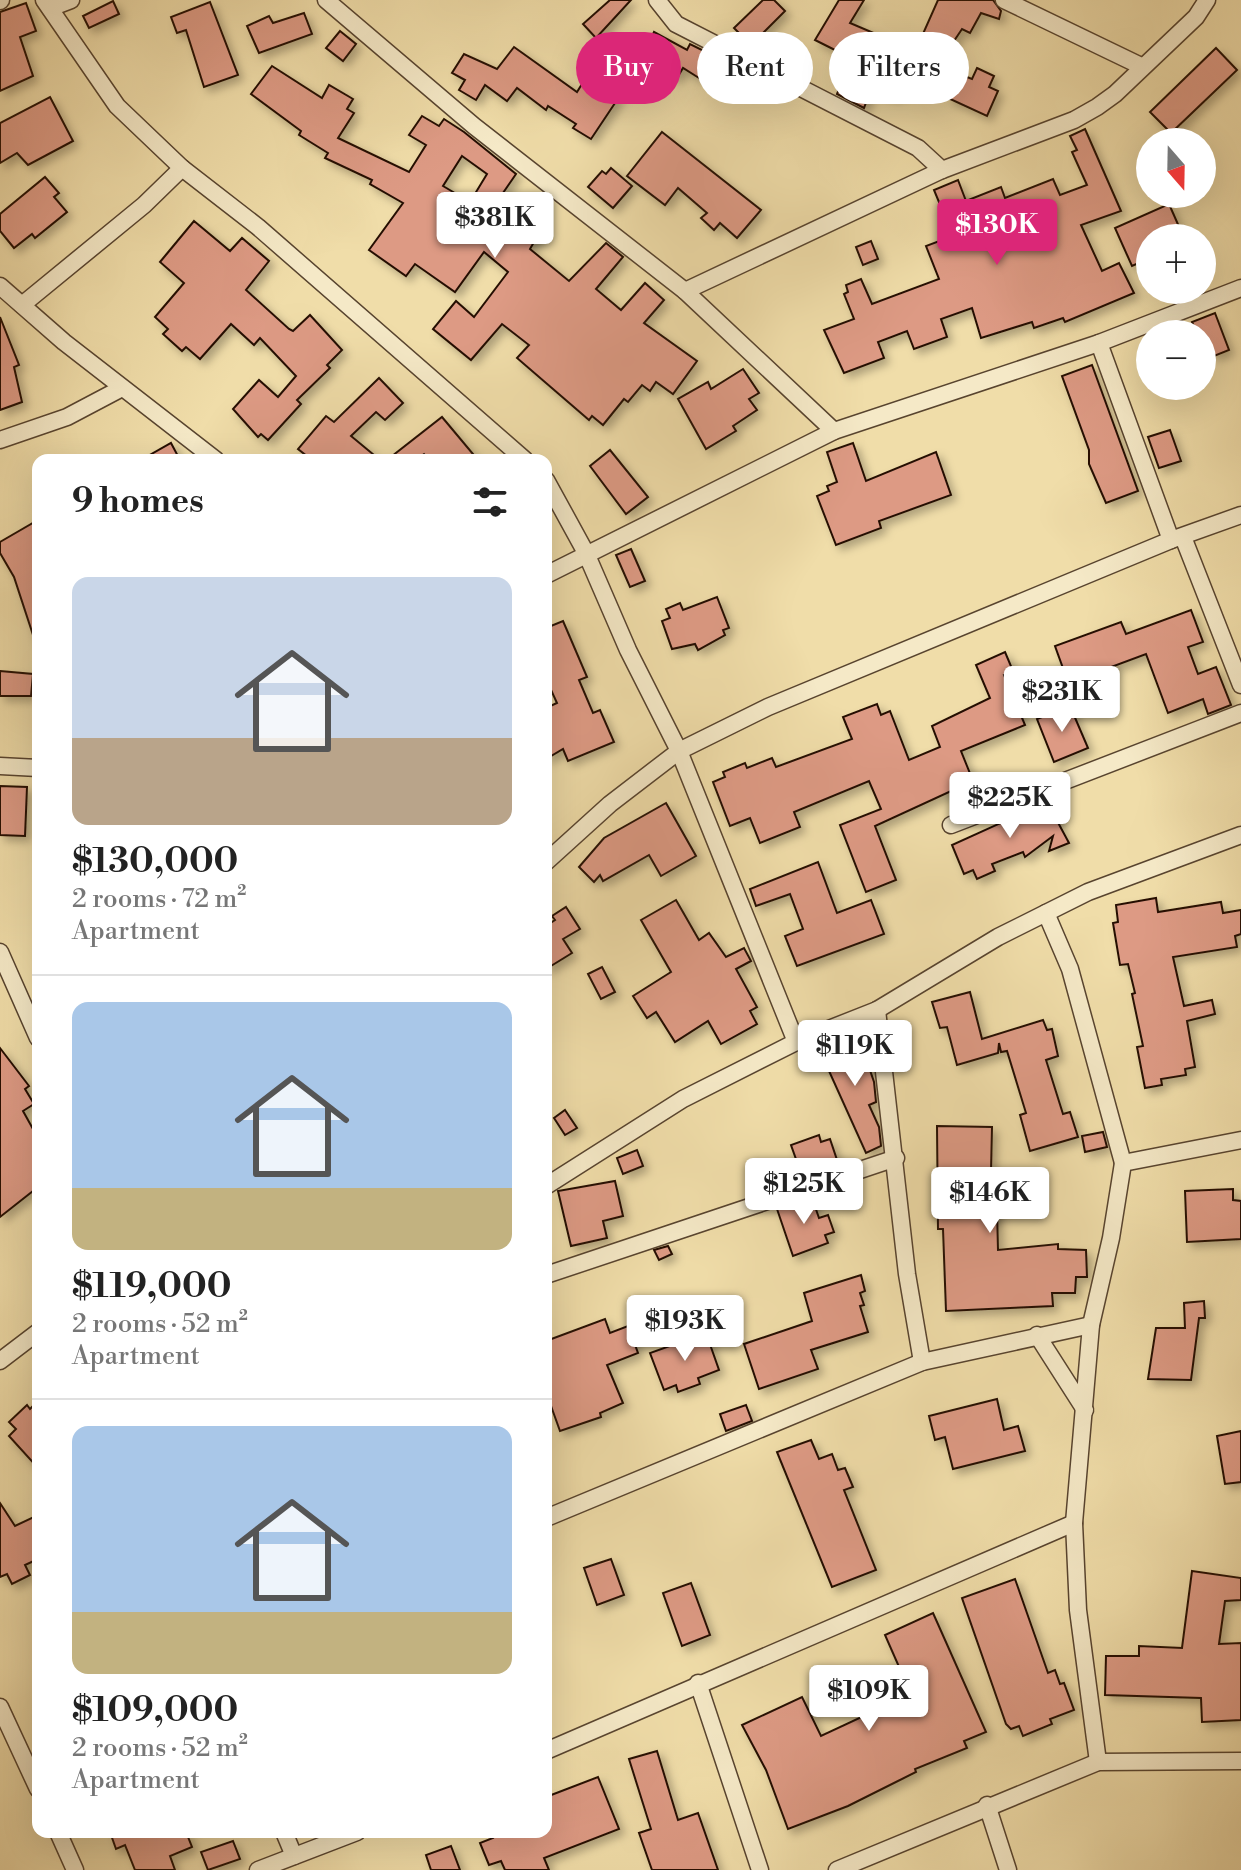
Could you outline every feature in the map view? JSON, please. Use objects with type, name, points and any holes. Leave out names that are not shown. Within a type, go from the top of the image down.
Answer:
[{"type":"street","points":[[71,0],[47,4],[117,106],[182,168],[258,227],[518,454]]},
{"type":"street","points":[[326,0],[474,126],[685,291],[834,431]]},
{"type":"street","points":[[657,0],[676,24],[918,148],[942,170]]},
{"type":"street","points":[[1004,0],[1141,66]]},
{"type":"street","points":[[685,291],[942,170],[1074,120],[1115,94],[1196,17],[1207,0]]},
{"type":"street","points":[[22,305],[144,205],[182,168]]},
{"type":"street","points":[[0,286],[122,388],[208,454]]},
{"type":"street","points":[[552,572],[834,431],[1099,343],[1241,288]]},
{"type":"street","points":[[1099,343],[1177,538],[1241,685]]},
{"type":"street","points":[[0,440],[67,417],[122,388]]},
{"type":"street","points":[[552,491],[586,553],[628,650],[679,751],[796,1042]]},
{"type":"street","points":[[552,857],[610,804],[679,751],[768,707],[1177,538],[1241,515]]},
{"type":"street","points":[[951,825],[1241,713]]},
{"type":"street","points":[[0,766],[32,768]]},
{"type":"street","points":[[552,1182],[683,1099],[796,1042],[877,1010],[998,937],[1088,892],[1241,835]]},
{"type":"street","points":[[1046,913],[1073,981],[1123,1163],[1111,1238],[1091,1325],[1074,1523],[1078,1610],[1098,1762]]},
{"type":"street","points":[[0,952],[32,1024]]},
{"type":"street","points":[[877,1010],[907,1274],[922,1362]]},
{"type":"street","points":[[1123,1163],[1241,1140]]},
{"type":"street","points":[[552,1273],[896,1158]]},
{"type":"street","points":[[552,1516],[922,1362],[1091,1325]]},
{"type":"street","points":[[1037,1335],[1085,1410]]},
{"type":"street","points":[[0,1361],[32,1337]]},
{"type":"street","points":[[552,1748],[1074,1523]]},
{"type":"street","points":[[698,1683],[760,1870]]},
{"type":"street","points":[[0,1707],[32,1776]]},
{"type":"street","points":[[837,1870],[987,1805],[1098,1762],[1241,1761]]},
{"type":"street","points":[[987,1805],[1008,1870]]},
{"type":"street","points":[[61,1838],[75,1870]]},
{"type":"street","points":[[286,1838],[294,1856]]},
{"type":"street","points":[[258,1870],[341,1838]]},
{"type":"building","points":[[610,0],[631,0],[602,32],[590,32],[583,24]]},
{"type":"building","points":[[763,0],[774,0],[785,11],[764,32],[738,32],[734,28]]},
{"type":"building","points":[[839,0],[864,0],[850,23],[871,32],[829,32],[829,47],[815,40]]},
{"type":"building","points":[[938,0],[993,0],[1001,11],[999,19],[981,13],[970,33],[962,29],[960,32],[924,32]]},
{"type":"building","points":[[113,1],[119,14],[89,28],[83,16]]},
{"type":"building","points":[[210,2],[238,75],[204,87],[186,30],[177,33],[171,17]]},
{"type":"building","points":[[26,3],[36,31],[20,37],[33,76],[0,91],[0,12]]},
{"type":"building","points":[[304,13],[312,34],[259,53],[247,26],[269,16],[273,23]]},
{"type":"building","points":[[340,31],[356,44],[343,61],[326,48]]},
{"type":"building","points":[[690,44],[697,48],[697,77],[683,68],[681,71],[681,47],[687,50]]},
{"type":"building","points":[[514,47],[576,91],[576,104],[614,104],[591,139],[573,128],[576,124],[548,106],[546,110],[517,88],[507,101],[485,85],[476,100],[459,90],[465,80],[452,73],[464,54],[497,69]]},
{"type":"building","points":[[1216,48],[1237,70],[1176,128],[1166,128],[1150,112]]},
{"type":"building","points":[[272,66],[322,98],[329,85],[353,99],[347,109],[354,113],[338,138],[409,172],[426,145],[409,135],[422,116],[439,126],[444,119],[516,174],[492,209],[516,223],[519,220],[538,235],[530,249],[569,281],[606,243],[623,257],[596,289],[621,310],[645,283],[664,300],[644,323],[697,361],[673,394],[656,382],[650,391],[642,385],[628,402],[624,399],[603,425],[592,416],[589,420],[517,358],[529,345],[502,324],[471,360],[433,329],[456,301],[474,317],[508,272],[484,252],[455,292],[415,264],[406,276],[369,250],[403,203],[370,184],[372,180],[325,158],[328,153],[299,135],[301,131],[251,94]],"holes":[[[462,156],[487,174],[470,202],[443,186]]]},
{"type":"building","points":[[977,68],[994,76],[989,87],[998,91],[987,116],[961,104],[969,104],[969,78],[972,79]]},
{"type":"building","points":[[50,97],[73,141],[28,165],[17,153],[0,163],[0,123]]},
{"type":"building","points":[[1085,129],[1121,211],[1081,225],[1102,271],[1119,263],[1134,293],[1065,322],[1063,318],[1034,328],[1032,322],[981,338],[972,308],[941,319],[947,337],[914,349],[907,331],[878,342],[884,358],[844,373],[824,330],[854,319],[844,294],[848,292],[846,285],[861,279],[872,304],[939,279],[926,246],[953,236],[934,190],[958,180],[966,201],[1001,187],[1005,198],[1053,179],[1060,195],[1087,185],[1072,152],[1077,150],[1070,136]]},
{"type":"building","points":[[662,132],[761,210],[737,238],[720,223],[714,230],[701,218],[707,213],[678,188],[665,205],[627,176]]},
{"type":"building","points":[[611,168],[632,186],[613,208],[588,187],[602,171],[606,174]]},
{"type":"building","points":[[45,177],[59,193],[54,197],[67,212],[35,238],[32,234],[14,248],[0,231],[0,214]]},
{"type":"building","points":[[1160,208],[1171,208],[1178,224],[1136,224],[1136,264],[1132,266],[1115,228]]},
{"type":"building","points":[[194,221],[230,251],[242,238],[269,261],[246,290],[293,331],[310,315],[342,350],[327,365],[330,368],[297,400],[301,404],[268,440],[261,434],[258,437],[233,409],[259,380],[278,397],[296,376],[260,338],[254,345],[231,324],[200,359],[186,347],[182,351],[163,334],[168,329],[155,317],[184,283],[160,262]]},
{"type":"building","points":[[871,241],[878,259],[863,265],[856,247]]},
{"type":"building","points":[[1215,313],[1229,350],[1216,355],[1216,320],[1197,320]]},
{"type":"building","points":[[0,317],[19,365],[14,367],[22,402],[0,410]]},
{"type":"building","points":[[1092,365],[1138,491],[1106,503],[1089,464],[1089,450],[1062,376]]},
{"type":"building","points":[[743,369],[759,393],[749,399],[757,410],[733,426],[736,431],[706,449],[678,399],[708,382],[711,389]]},
{"type":"building","points":[[379,378],[403,403],[385,420],[376,412],[351,436],[373,454],[304,454],[298,449],[326,416],[334,422]]},
{"type":"building","points":[[442,417],[473,454],[424,454],[395,454]]},
{"type":"building","points":[[1170,430],[1181,461],[1159,468],[1148,437]]},
{"type":"building","points":[[171,443],[177,454],[152,454]]},
{"type":"building","points":[[853,443],[866,481],[936,452],[951,495],[879,521],[881,528],[836,545],[817,496],[829,491],[827,486],[837,482],[827,452]]},
{"type":"building","points":[[610,450],[648,497],[626,514],[590,466]]},
{"type":"building","points":[[32,523],[32,632],[14,577],[0,553],[0,542]]},
{"type":"building","points":[[631,549],[645,581],[630,587],[616,555]]},
{"type":"building","points":[[717,597],[729,628],[723,630],[725,635],[698,650],[695,644],[672,649],[662,621],[670,618],[666,609],[680,603],[683,610]]},
{"type":"building","points":[[1191,610],[1203,642],[1188,647],[1198,674],[1216,667],[1231,705],[1208,714],[1203,699],[1168,713],[1146,654],[1112,669],[1068,682],[1055,646],[1121,622],[1126,634]]},
{"type":"building","points":[[563,621],[587,677],[579,680],[593,713],[600,710],[614,742],[568,761],[563,749],[552,755],[552,705],[557,703],[552,692],[552,626]]},
{"type":"building","points":[[1005,652],[1013,671],[1004,675],[1025,725],[961,751],[973,781],[875,826],[896,880],[866,892],[840,825],[881,809],[869,781],[794,812],[800,827],[760,843],[750,818],[730,826],[713,782],[725,777],[723,772],[745,763],[747,768],[772,758],[776,767],[852,739],[843,717],[877,704],[881,715],[890,711],[909,760],[940,747],[932,726],[990,698],[976,665]]},
{"type":"building","points":[[0,671],[32,674],[31,696],[0,696]]},
{"type":"building","points":[[1070,706],[1088,748],[1054,762],[1037,719]]},
{"type":"building","points":[[0,786],[27,787],[25,836],[0,835]]},
{"type":"building","points":[[1047,802],[1069,843],[1049,851],[1053,836],[1025,857],[1023,852],[992,864],[995,871],[977,879],[973,870],[964,874],[952,845]]},
{"type":"building","points":[[666,803],[696,856],[661,876],[649,855],[603,881],[600,875],[594,882],[579,867],[604,838]]},
{"type":"building","points":[[818,862],[837,913],[871,900],[884,934],[797,966],[785,936],[803,929],[790,894],[756,906],[750,889]]},
{"type":"building","points":[[1156,898],[1158,912],[1221,902],[1223,913],[1241,910],[1241,934],[1235,936],[1237,947],[1173,957],[1184,1006],[1212,1000],[1215,1014],[1187,1021],[1195,1067],[1185,1069],[1186,1075],[1161,1079],[1162,1085],[1145,1088],[1137,1047],[1143,1046],[1132,994],[1135,993],[1128,964],[1120,965],[1113,923],[1118,922],[1116,905]]},
{"type":"building","points":[[676,900],[699,940],[709,933],[726,957],[744,948],[751,961],[736,969],[757,1007],[750,1011],[757,1024],[721,1044],[708,1021],[675,1042],[656,1012],[647,1018],[633,996],[671,972],[641,920]]},
{"type":"building","points":[[566,907],[580,929],[563,939],[572,953],[552,965],[552,922],[555,920],[552,916]]},
{"type":"building","points":[[602,967],[615,992],[601,999],[588,974]]},
{"type":"building","points":[[970,992],[982,1039],[1043,1020],[1047,1030],[1052,1029],[1058,1056],[1046,1060],[1063,1114],[1070,1112],[1078,1137],[1030,1151],[1020,1115],[1026,1113],[1007,1051],[1001,1052],[999,1043],[998,1053],[957,1065],[947,1027],[940,1028],[932,1002]]},
{"type":"building","points":[[858,1035],[874,1082],[876,1102],[869,1105],[879,1127],[881,1146],[866,1153],[820,1051]]},
{"type":"building","points":[[0,1048],[29,1086],[25,1089],[32,1105],[23,1111],[32,1127],[32,1192],[0,1217]]},
{"type":"building","points":[[565,1110],[577,1128],[565,1135],[554,1118]]},
{"type":"building","points":[[937,1126],[992,1127],[991,1171],[996,1171],[998,1250],[1058,1244],[1058,1249],[1086,1250],[1087,1277],[1076,1277],[1075,1293],[1052,1293],[1053,1306],[946,1311],[943,1229],[938,1229]]},
{"type":"building","points":[[1103,1132],[1107,1147],[1085,1152],[1082,1136]]},
{"type":"building","points":[[819,1135],[821,1142],[830,1139],[838,1163],[802,1176],[791,1145]]},
{"type":"building","points":[[637,1150],[643,1166],[623,1174],[617,1158]]},
{"type":"building","points":[[615,1181],[623,1216],[603,1221],[607,1238],[571,1246],[558,1191]]},
{"type":"building","points":[[1233,1189],[1233,1200],[1241,1201],[1241,1239],[1187,1242],[1185,1191]]},
{"type":"building","points":[[812,1198],[819,1218],[828,1215],[834,1232],[825,1235],[828,1243],[793,1256],[777,1209]]},
{"type":"building","points":[[668,1246],[672,1254],[659,1260],[654,1250]]},
{"type":"building","points":[[861,1275],[865,1291],[860,1293],[864,1305],[860,1306],[868,1332],[811,1350],[818,1369],[759,1389],[744,1344],[812,1321],[804,1293]]},
{"type":"building","points":[[1204,1301],[1205,1318],[1199,1318],[1191,1380],[1148,1379],[1156,1328],[1185,1328],[1184,1303]]},
{"type":"building","points":[[709,1309],[715,1322],[699,1329],[694,1315]]},
{"type":"building","points":[[605,1319],[610,1333],[628,1326],[638,1353],[607,1365],[623,1403],[600,1413],[601,1417],[560,1431],[552,1409],[552,1339]]},
{"type":"building","points":[[706,1333],[719,1370],[698,1378],[700,1384],[678,1392],[676,1385],[664,1390],[650,1353]]},
{"type":"building","points":[[997,1399],[1004,1430],[1018,1426],[1025,1451],[953,1469],[945,1437],[935,1440],[929,1416]]},
{"type":"building","points":[[27,1405],[30,1409],[32,1407],[32,1461],[9,1436],[16,1429],[9,1422]]},
{"type":"building","points":[[746,1405],[752,1421],[726,1431],[720,1414]]},
{"type":"building","points":[[1241,1431],[1241,1482],[1225,1484],[1217,1436]]},
{"type":"building","points":[[811,1440],[819,1459],[832,1454],[838,1470],[845,1468],[853,1487],[844,1490],[876,1570],[832,1587],[777,1452]]},
{"type":"building","points":[[0,1503],[15,1526],[32,1518],[32,1562],[25,1565],[30,1575],[12,1584],[7,1574],[0,1577]]},
{"type":"building","points":[[611,1559],[624,1595],[597,1605],[584,1568]]},
{"type":"building","points":[[1192,1571],[1241,1578],[1241,1600],[1225,1601],[1219,1644],[1241,1643],[1241,1720],[1202,1722],[1201,1698],[1105,1695],[1106,1656],[1139,1656],[1139,1646],[1182,1648]]},
{"type":"building","points":[[1015,1579],[1048,1673],[1055,1670],[1060,1684],[1064,1683],[1074,1710],[1050,1719],[1052,1724],[1023,1736],[1019,1726],[1011,1729],[1006,1724],[962,1598]]},
{"type":"building","points":[[691,1583],[710,1635],[682,1646],[663,1593]]},
{"type":"building","points":[[933,1613],[986,1732],[964,1741],[967,1748],[915,1769],[916,1772],[848,1806],[788,1829],[766,1770],[742,1725],[802,1697],[821,1736],[911,1694],[885,1635]]},
{"type":"building","points":[[657,1751],[678,1820],[698,1813],[718,1870],[652,1870],[639,1833],[651,1829],[629,1759]]},
{"type":"building","points":[[598,1777],[619,1829],[544,1858],[549,1870],[505,1870],[501,1861],[489,1865],[480,1843],[493,1838],[552,1838],[552,1795]]},
{"type":"building","points":[[112,1838],[188,1838],[192,1847],[170,1856],[175,1870],[135,1870],[125,1845],[116,1849]]},
{"type":"building","points":[[233,1841],[240,1859],[208,1870],[201,1852]]},
{"type":"building","points":[[451,1846],[460,1870],[431,1870],[426,1855]]}]
